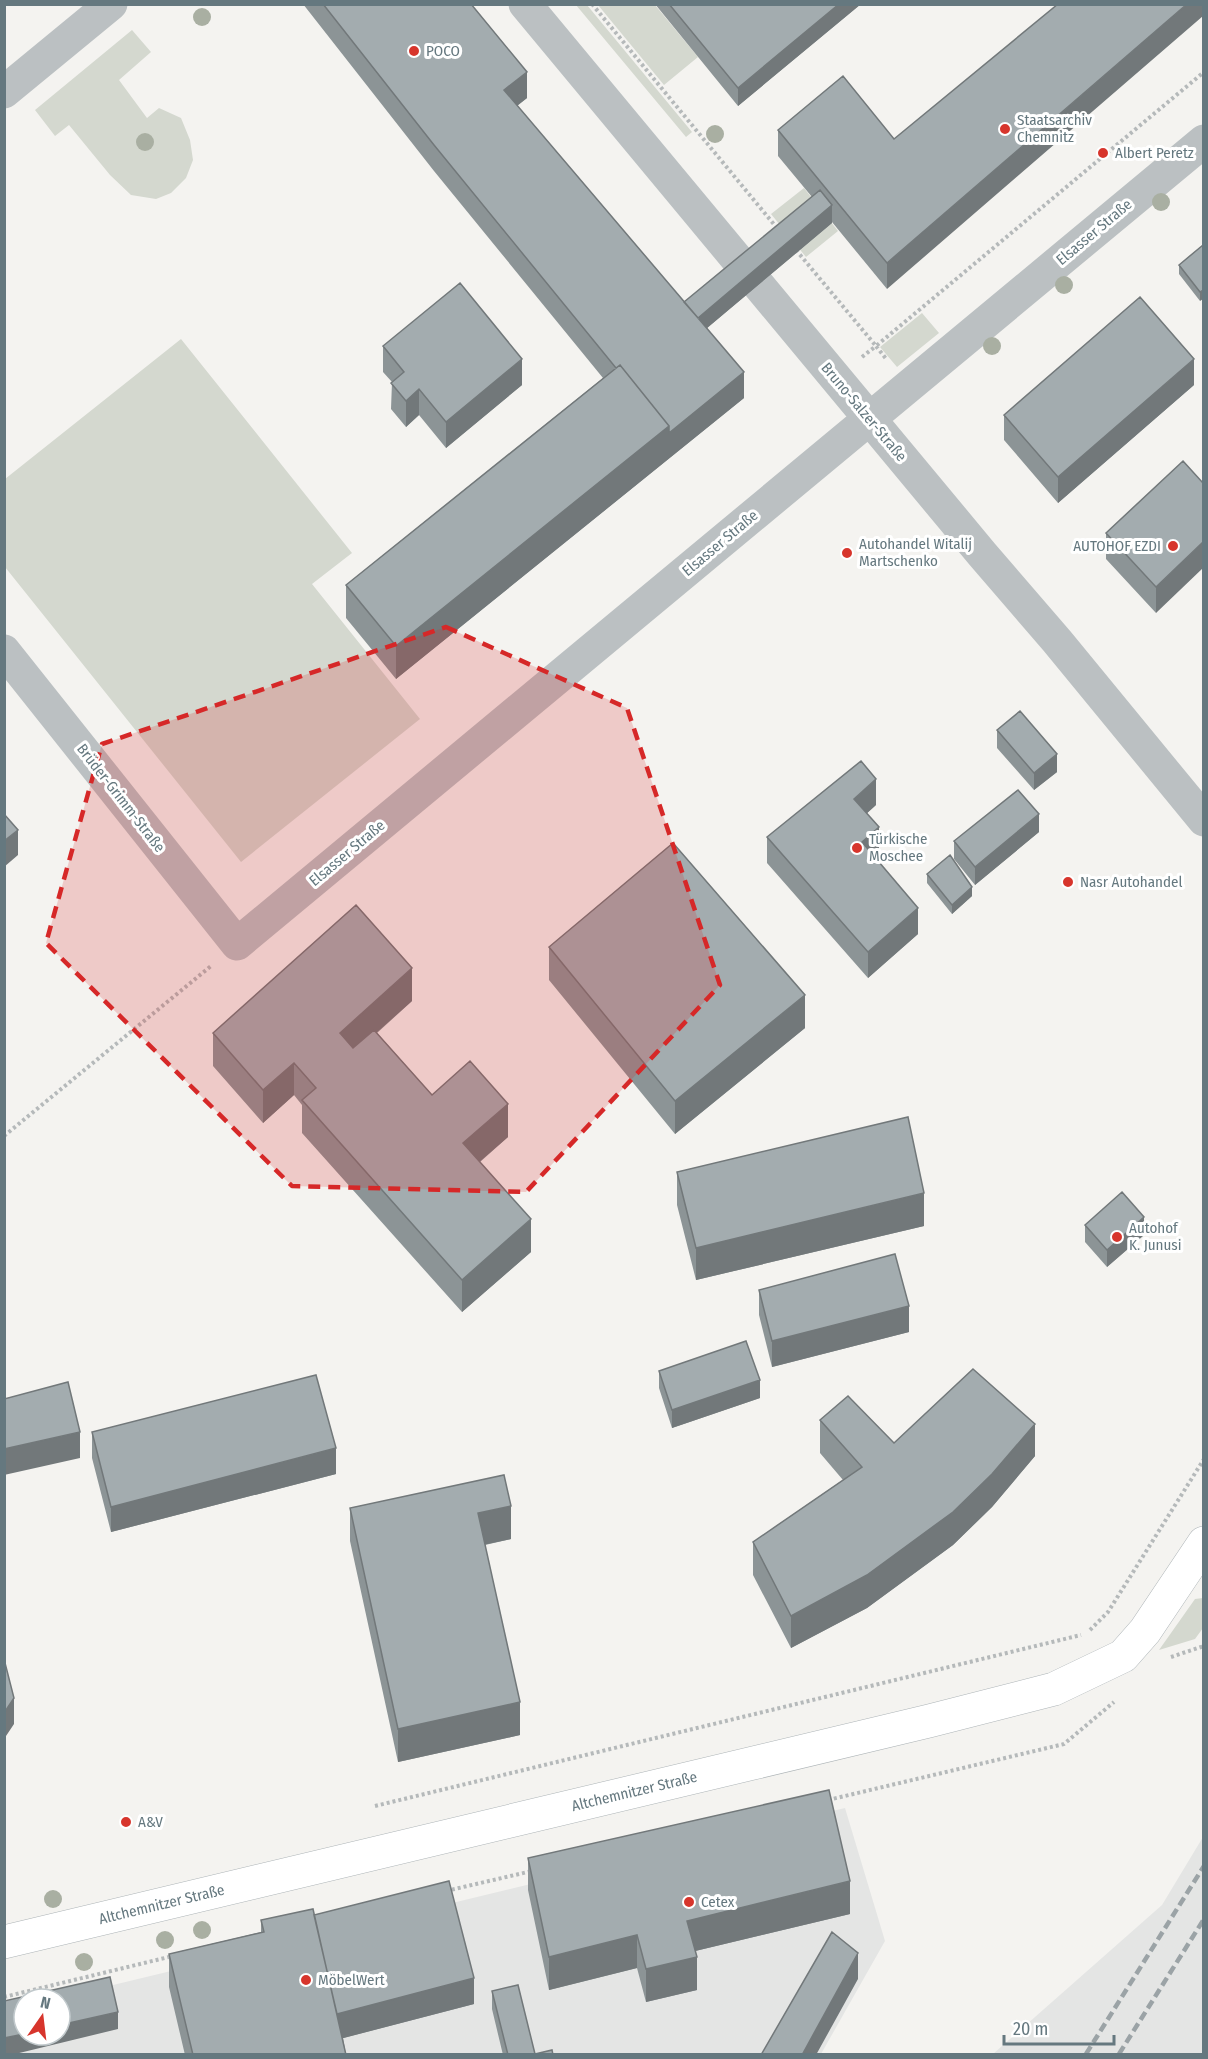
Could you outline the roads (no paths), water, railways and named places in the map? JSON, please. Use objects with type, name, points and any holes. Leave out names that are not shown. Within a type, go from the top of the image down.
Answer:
[{"type":"street","points":[[4,92],[111,4]]},
{"type":"street","name":"Bruno-Salzer-Straße","points":[[525,4],[869,419],[1057,641],[1203,820]]},
{"type":"street","name":"Elsasser Straße","points":[[237,944],[1203,141]]},
{"type":"street","name":"Brüder-Grimm-Straße","points":[[4,651],[237,944]]},
{"type":"street","name":"Altchemnitzer Straße","points":[[4,1942],[918,1724],[1054,1689],[1123,1656],[1145,1631],[1203,1543]]},
{"type":"railway","points":[[1086,2054],[1204,1866]]},
{"type":"railway","points":[[1119,2054],[1204,1919]]},
{"type":"place","name":"POCO","points":[[414,51]]},
{"type":"place","name":"Staatsarchiv Chemnitz","points":[[1005,129]]},
{"type":"place","name":"Albert Peretz","points":[[1103,153]]},
{"type":"place","name":"AUTOHOF EZDI","points":[[1173,546]]},
{"type":"place","name":"Autohandel Witalij Martschenko","points":[[847,553]]},
{"type":"place","name":"Türkische Moschee","points":[[857,848]]},
{"type":"place","name":"Nasr Autohandel","points":[[1068,882]]},
{"type":"place","name":"Autohof K. Junusi","points":[[1117,1237]]},
{"type":"place","name":"A&V","points":[[126,1822]]},
{"type":"place","name":"Cetex","points":[[689,1902]]},
{"type":"place","name":"MöbelWert","points":[[306,1980]]}]
